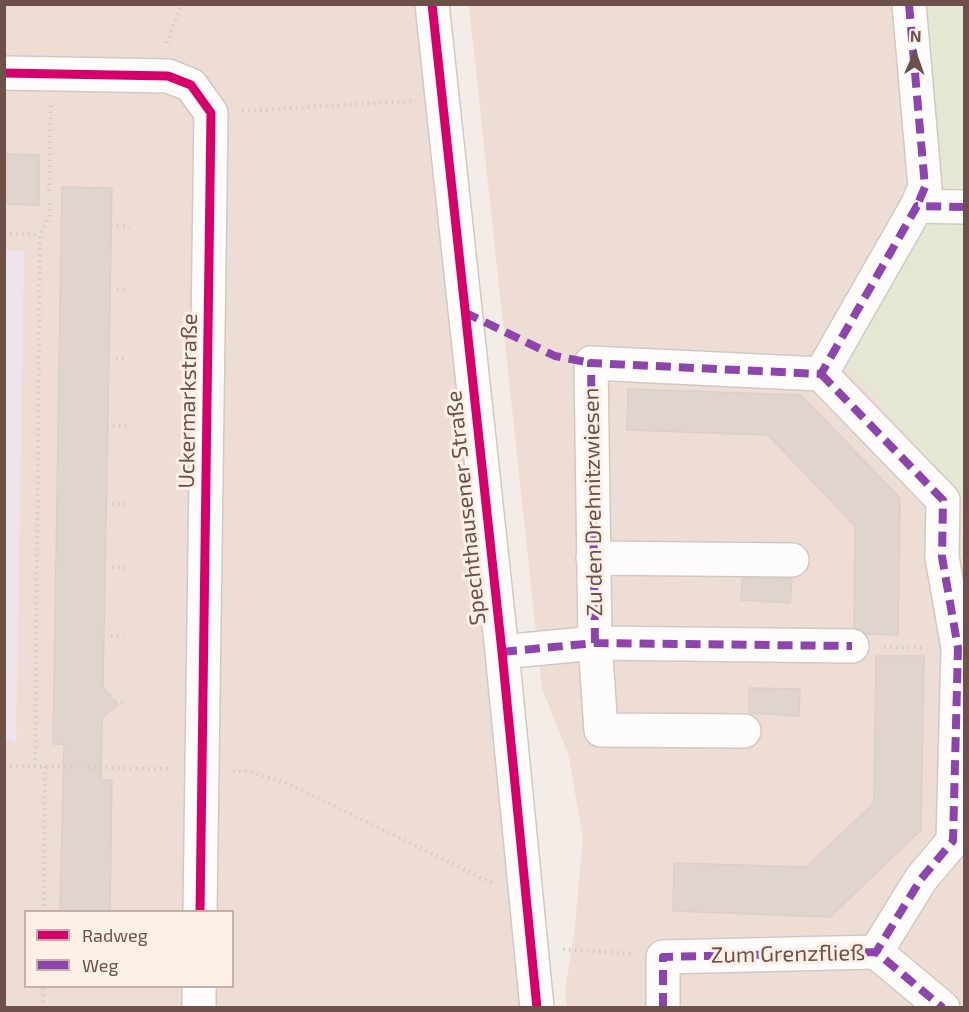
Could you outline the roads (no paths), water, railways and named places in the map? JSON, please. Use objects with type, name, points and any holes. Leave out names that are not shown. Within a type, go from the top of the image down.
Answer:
[{"type":"street","name":"Spechthausener Straße","points":[[432,4],[502,652],[537,1008]]},
{"type":"street","points":[[876,952],[921,879],[953,841],[958,648],[942,557],[944,500],[821,374],[917,206],[925,187],[909,4]]},
{"type":"street","name":"Uckermarkstraße","points":[[4,73],[168,76],[191,85],[211,113],[200,910]]},
{"type":"street","points":[[917,206],[964,207]]},
{"type":"street","name":"Zu den Drehnitzwiesen","points":[[744,731],[601,730],[595,643],[591,363],[821,374]]},
{"type":"street","points":[[593,558],[792,560]]},
{"type":"street","points":[[502,652],[595,643],[852,646]]},
{"type":"street","name":"Zum Grenzfließ","points":[[663,1008],[663,957],[876,952],[943,1008]]},
{"type":"street","points":[[199,988],[199,1008]]}]
